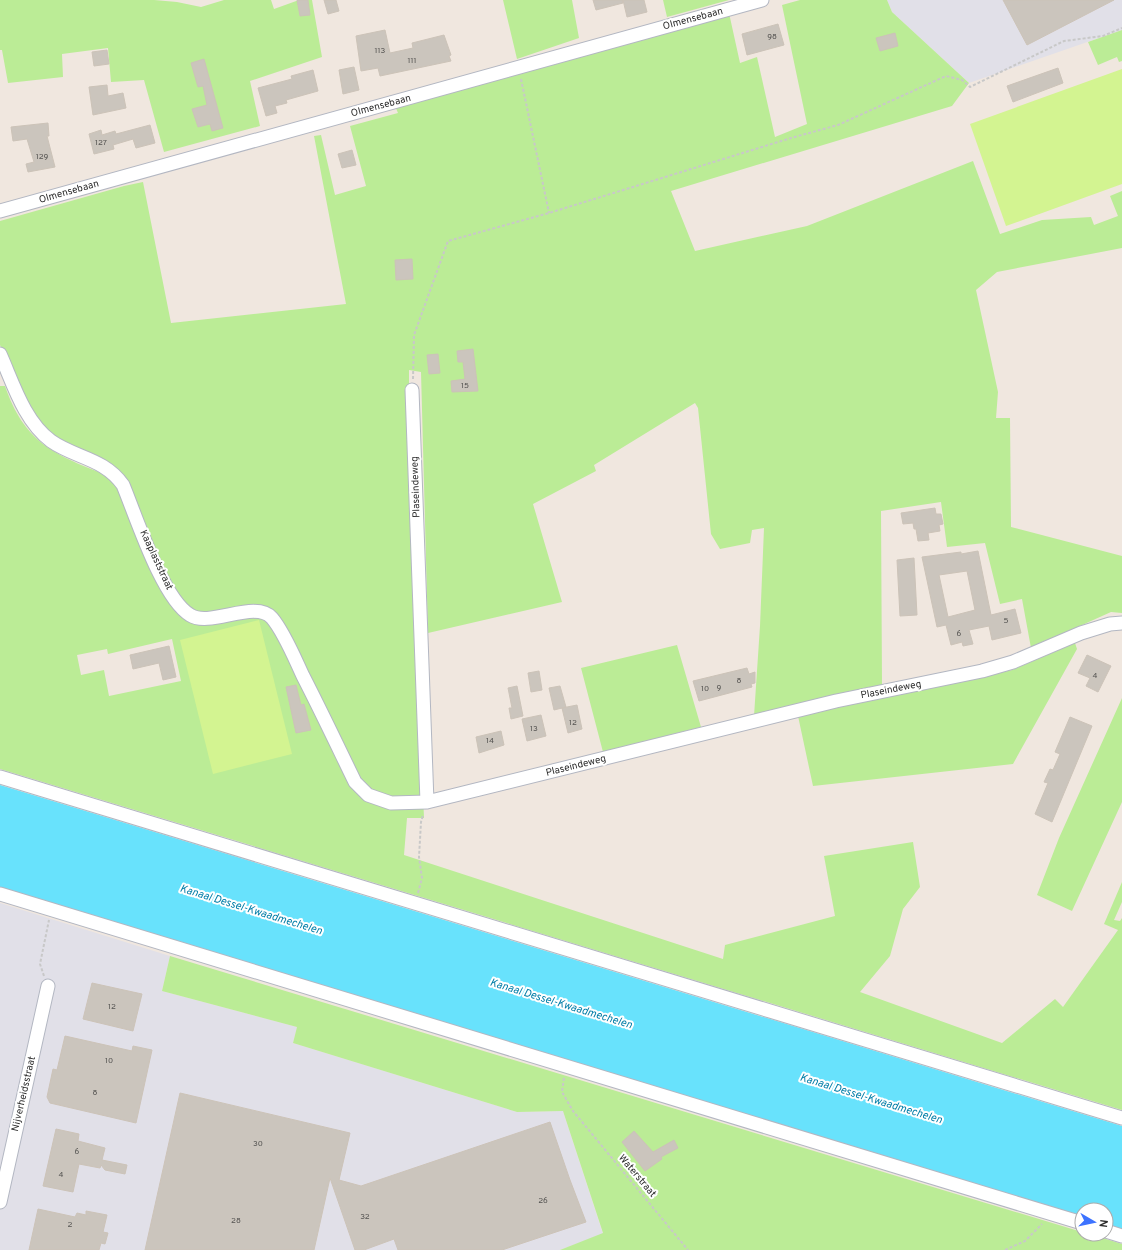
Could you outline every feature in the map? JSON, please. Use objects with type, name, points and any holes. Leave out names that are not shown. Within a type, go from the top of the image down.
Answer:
[{"type":"street","name":"Olmensebaan","points":[[0,211],[762,0]]},
{"type":"street","name":"Kaaplaststraat","points":[[0,354],[32,422],[51,441],[96,462],[115,474],[123,485],[163,580],[177,603],[185,612],[202,619],[259,612],[271,617],[291,651],[356,782],[368,796],[391,803],[427,802]]},
{"type":"street","name":"Plaseindeweg","points":[[412,390],[427,802],[836,701],[982,671],[1014,662],[1081,633],[1110,624],[1122,623]]},
{"type":"street","points":[[0,777],[1122,1118]]},
{"type":"street","points":[[0,894],[1074,1221]]},
{"type":"street","name":"Nijverheidsstraat","points":[[0,1202],[48,986]]},
{"type":"path","points":[[412,390],[414,335],[448,241],[549,213],[791,138],[838,125],[946,76],[962,80],[970,86],[1064,41],[1103,36],[1122,28]]},
{"type":"path","points":[[519,67],[549,213]]},
{"type":"path","points":[[416,904],[422,878],[419,858],[421,822],[427,802]]},
{"type":"path","points":[[48,986],[40,964],[51,910]]},
{"type":"path","name":"Waterstraat","points":[[566,1067],[562,1092],[573,1111],[688,1250]]},
{"type":"path","points":[[1005,1250],[1025,1241],[1051,1214]]},
{"type":"shaded area","points":[[887,0],[1122,0],[1122,30],[969,83],[892,12]]},
{"type":"shaded area","points":[[0,903],[170,956],[162,991],[297,1027],[293,1043],[517,1112],[563,1111],[603,1234],[560,1250],[0,1250]]},
{"type":"green space","points":[[0,0],[154,0],[177,2],[201,7],[224,0],[271,0],[274,9],[299,0],[312,0],[322,57],[250,81],[260,126],[164,152],[144,80],[111,82],[108,48],[62,54],[63,77],[8,83],[2,50],[0,50]]},
{"type":"green space","points":[[503,0],[572,0],[579,38],[517,59]]},
{"type":"green space","points":[[663,0],[729,0],[667,17]]},
{"type":"green space","points":[[800,0],[887,0],[892,12],[969,83],[952,106],[671,191],[695,251],[807,226],[973,161],[1000,234],[1042,220],[1091,217],[1094,225],[1118,216],[1110,196],[1122,191],[1122,248],[997,272],[976,290],[998,392],[996,418],[1010,418],[1011,527],[1122,556],[1122,613],[1111,612],[1031,648],[1022,599],[1000,604],[985,543],[947,547],[941,502],[881,511],[882,685],[754,716],[760,626],[764,528],[752,530],[750,543],[720,549],[711,534],[698,408],[695,403],[594,465],[596,471],[533,504],[562,602],[428,633],[421,372],[409,370],[409,455],[424,818],[407,818],[404,855],[723,959],[725,945],[835,916],[824,856],[913,842],[920,887],[903,909],[890,956],[860,992],[1002,1043],[1055,999],[1063,1007],[1118,930],[1104,924],[1122,882],[1122,902],[1114,920],[1120,921],[1122,918],[1122,1110],[0,769],[0,386],[5,386],[21,420],[31,433],[42,443],[69,460],[104,474],[60,443],[35,421],[0,345],[0,221],[143,182],[171,323],[346,304],[314,136],[321,135],[335,195],[366,186],[350,126],[398,113],[395,106],[729,13],[740,63],[757,57],[775,137],[807,124],[782,5]],"holes":[[[172,639],[181,681],[109,696],[104,670],[81,675],[77,655],[107,649],[108,654]]]},
{"type":"green space","points":[[1122,30],[1122,61],[1119,62],[1117,57],[1098,65],[1088,42]]},
{"type":"green space","points":[[1122,69],[1122,184],[1006,226],[970,124]]},
{"type":"green space","points":[[259,620],[292,754],[213,774],[180,640]]},
{"type":"green space","points":[[1075,643],[1077,649],[1013,764],[813,786],[798,716],[1012,670]]},
{"type":"green space","points":[[677,645],[701,727],[603,752],[581,668]]},
{"type":"green space","points":[[1122,698],[1122,802],[1072,911],[1037,895],[1059,838]]},
{"type":"green space","points":[[170,956],[1074,1230],[1074,1242],[1114,1242],[1122,1244],[1122,1250],[560,1250],[603,1233],[563,1111],[517,1112],[293,1043],[297,1027],[162,991]]},
{"type":"water","name":"Kanaal Dessel-Kwaadmechelen","points":[[0,785],[1122,1126],[1122,1229],[1114,1226],[1114,1202],[1074,1202],[1074,1214],[0,889]]},
{"type":"building","points":[[297,0],[308,0],[310,15],[300,16]]},
{"type":"building","points":[[324,0],[336,0],[339,11],[328,14]]},
{"type":"building","points":[[593,0],[623,0],[623,3],[596,10]]},
{"type":"building","points":[[623,0],[644,0],[647,12],[627,17]]},
{"type":"building","points":[[1003,0],[1114,0],[1027,45]]},
{"type":"building","points":[[778,24],[784,45],[747,55],[742,34]]},
{"type":"building","points":[[385,30],[390,53],[413,48],[412,43],[444,35],[451,55],[449,56],[451,61],[380,76],[378,68],[361,71],[356,36]]},
{"type":"building","points":[[895,33],[898,46],[880,51],[876,38]]},
{"type":"building","points":[[107,50],[109,64],[94,66],[92,52]]},
{"type":"building","points":[[204,59],[223,128],[212,131],[210,124],[198,127],[192,109],[207,105],[203,86],[198,87],[191,63]]},
{"type":"building","points":[[354,67],[359,90],[343,94],[339,70]]},
{"type":"building","points":[[1058,68],[1063,83],[1013,102],[1007,86]]},
{"type":"building","points":[[313,70],[318,91],[286,100],[287,103],[275,106],[277,113],[266,116],[258,88],[292,79],[291,76]]},
{"type":"building","points":[[107,85],[108,96],[123,93],[126,108],[93,115],[89,87]]},
{"type":"building","points":[[48,123],[49,136],[47,136],[55,167],[28,172],[26,164],[34,162],[27,139],[13,141],[11,127]]},
{"type":"building","points":[[150,125],[155,143],[136,148],[133,139],[113,145],[114,149],[94,154],[89,134],[101,130],[102,135],[115,131],[116,134]]},
{"type":"building","points":[[352,150],[356,165],[342,168],[338,154]]},
{"type":"building","points":[[412,259],[413,279],[396,280],[395,260]]},
{"type":"building","points":[[473,349],[478,391],[452,392],[451,381],[465,379],[463,362],[458,362],[457,351]]},
{"type":"building","points":[[438,354],[440,373],[429,374],[427,355]]},
{"type":"building","points":[[935,508],[936,514],[941,514],[943,524],[939,525],[940,531],[928,533],[929,540],[918,541],[916,529],[914,529],[913,523],[903,524],[901,513]]},
{"type":"building","points":[[978,551],[991,615],[1015,609],[1021,633],[992,640],[989,626],[969,630],[973,644],[963,646],[962,642],[951,645],[946,625],[937,627],[922,557],[961,552],[961,554]],"holes":[[[967,571],[975,610],[948,617],[939,575]]]},
{"type":"building","points":[[914,558],[917,615],[900,616],[897,560]]},
{"type":"building","points":[[169,646],[176,677],[163,680],[159,663],[133,669],[130,655]]},
{"type":"building","points":[[1087,655],[1111,666],[1098,692],[1086,686],[1090,678],[1078,673]]},
{"type":"building","points":[[747,668],[749,674],[755,672],[755,683],[751,684],[752,687],[699,701],[693,681]]},
{"type":"building","points":[[539,671],[542,690],[531,692],[528,673]]},
{"type":"building","points":[[296,685],[301,705],[304,704],[311,730],[296,733],[286,687]]},
{"type":"building","points":[[517,686],[523,716],[511,719],[509,708],[512,708],[508,688]]},
{"type":"building","points":[[560,686],[566,707],[554,710],[549,688]]},
{"type":"building","points":[[577,705],[582,729],[568,733],[562,708]]},
{"type":"building","points":[[541,715],[546,736],[527,741],[522,719]]},
{"type":"building","points":[[1070,717],[1092,726],[1052,822],[1035,814],[1048,783],[1044,782],[1050,769],[1053,770],[1060,754],[1055,752]]},
{"type":"building","points":[[501,731],[504,745],[479,753],[476,737]]},
{"type":"building","points":[[92,983],[142,994],[133,1031],[83,1019]]},
{"type":"building","points":[[65,1036],[132,1051],[133,1046],[152,1050],[136,1123],[50,1103],[47,1097],[53,1069],[57,1070]]},
{"type":"building","points":[[180,1093],[350,1133],[339,1180],[361,1186],[550,1122],[586,1222],[502,1250],[398,1250],[394,1239],[364,1250],[355,1250],[330,1178],[314,1250],[145,1250]]},
{"type":"building","points":[[56,1129],[79,1134],[78,1141],[105,1148],[102,1160],[127,1165],[125,1174],[105,1170],[101,1165],[100,1168],[79,1164],[73,1192],[43,1186]]},
{"type":"building","points":[[634,1131],[653,1152],[674,1140],[678,1148],[661,1157],[662,1159],[645,1171],[622,1142]]},
{"type":"building","points":[[38,1209],[75,1217],[77,1213],[86,1215],[86,1211],[107,1215],[103,1232],[108,1233],[105,1244],[101,1243],[99,1250],[29,1250]]}]
